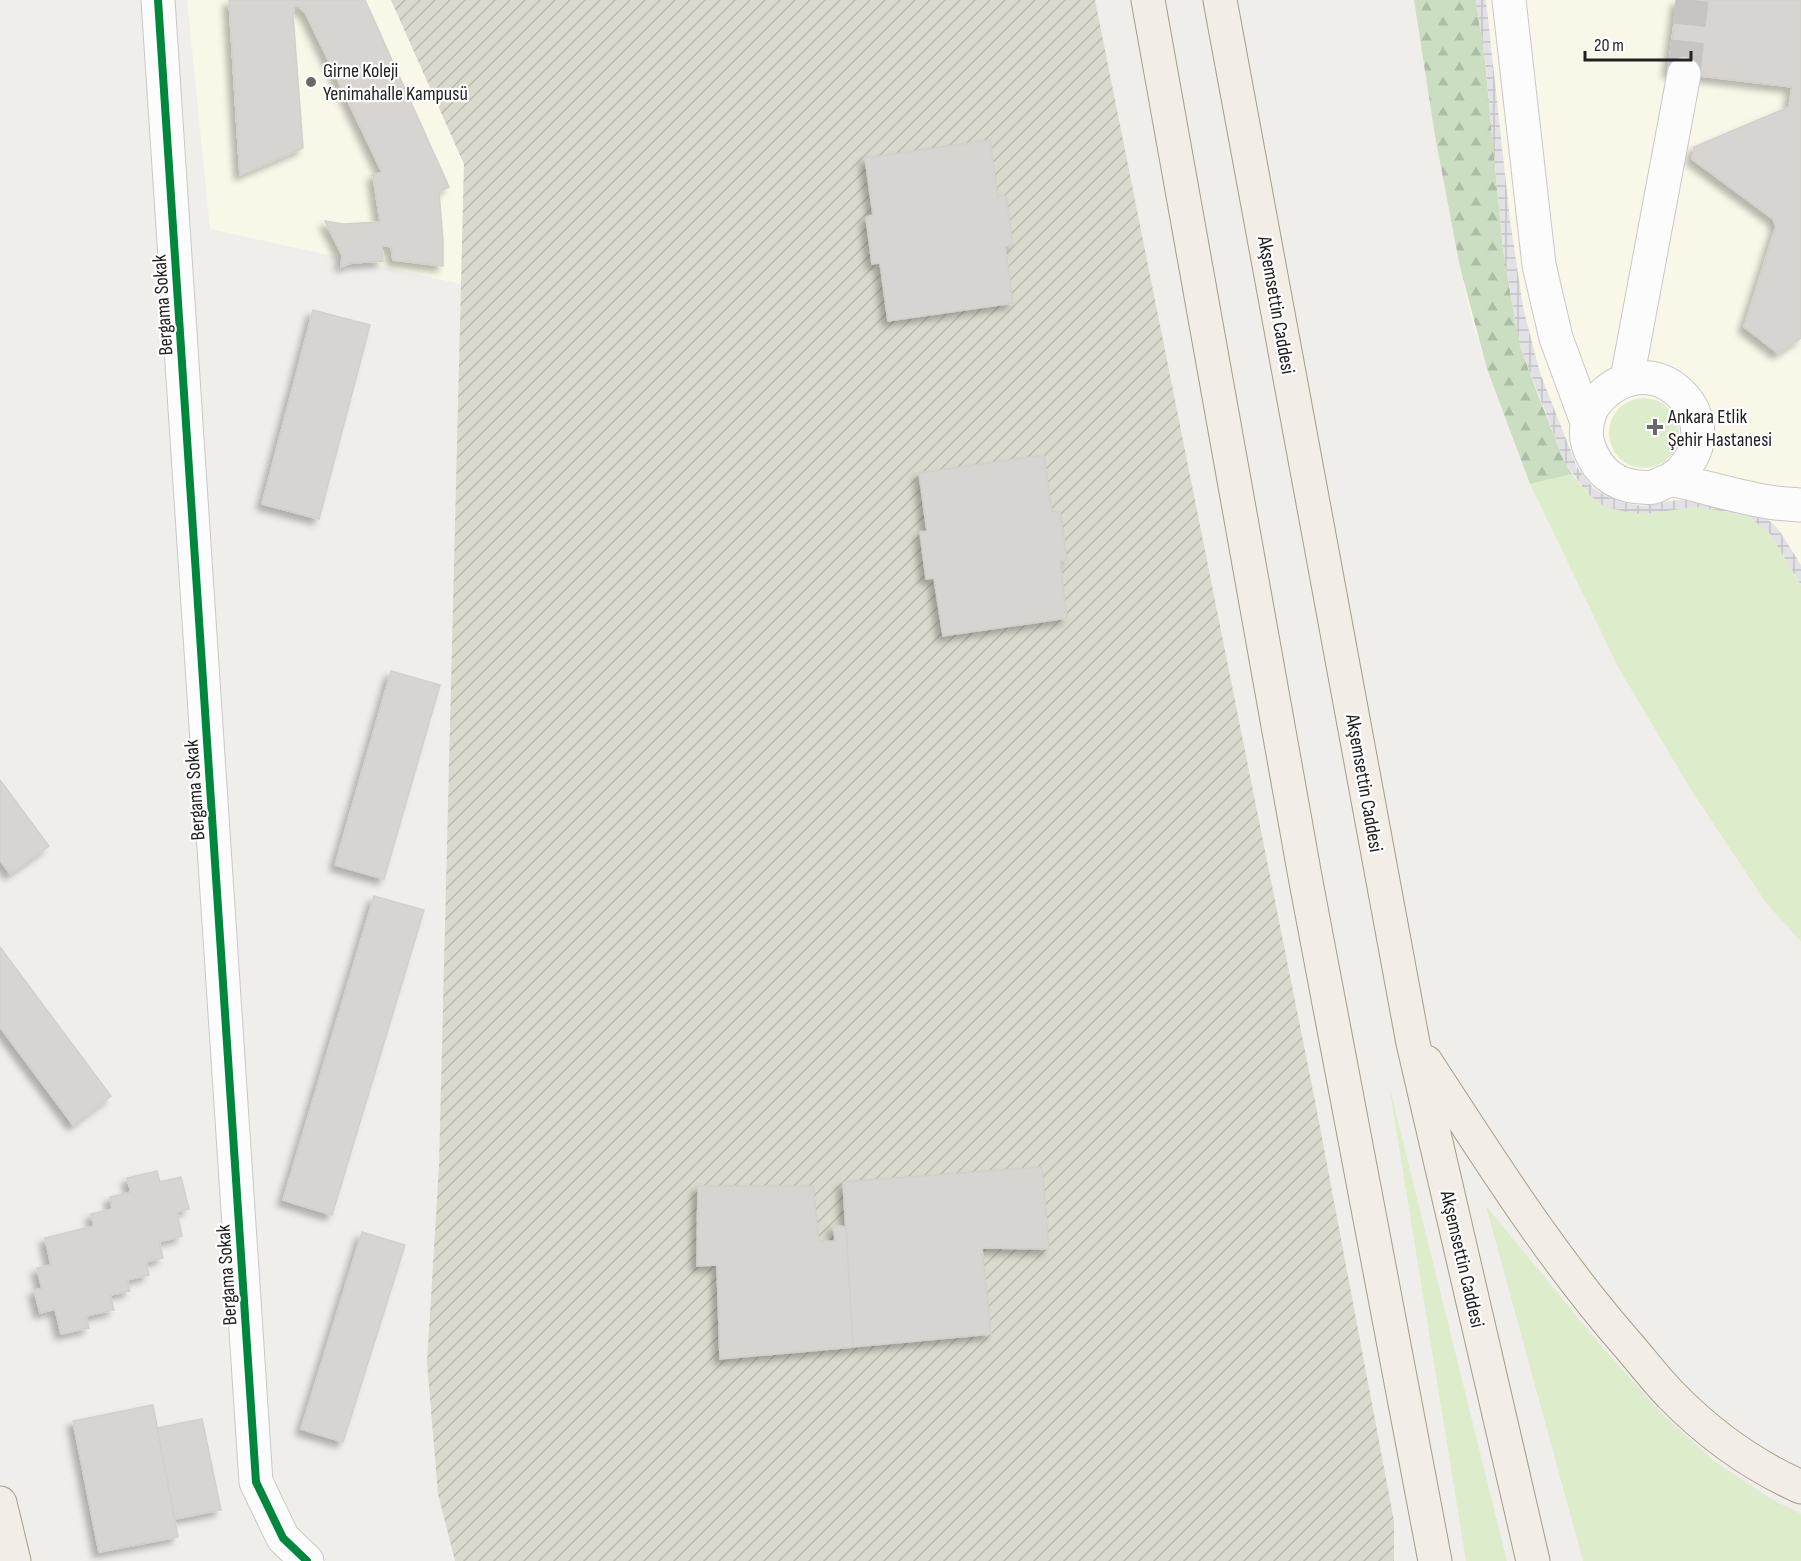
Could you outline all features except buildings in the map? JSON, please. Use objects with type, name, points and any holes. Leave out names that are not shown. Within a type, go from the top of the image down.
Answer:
[{"type":"main road","points":[[1148,0],[1306,882],[1435,1561]]},
{"type":"main road","name":"Akşemsettin Caddesi","points":[[1221,0],[1413,1043],[1533,1561]]},
{"type":"main road","points":[[1413,1043],[1520,1206],[1593,1305],[1664,1387],[1728,1446],[1778,1477],[1801,1487]]},
{"type":"main road","points":[[0,1503],[14,1561]]},
{"type":"street","name":"Bergama Sokak","points":[[158,0],[256,1482],[283,1538],[307,1561]]},
{"type":"street","points":[[1509,0],[1539,265],[1556,338],[1587,422],[1587,440],[1592,457],[1602,472],[1618,482],[1635,487],[1654,487],[1670,480],[1684,469],[1694,453],[1697,435],[1695,417],[1687,400],[1674,387],[1658,379],[1639,377],[1627,379],[1606,390],[1594,404],[1587,422]]},
{"type":"street","points":[[1627,379],[1684,74]]},
{"type":"street","points":[[1670,480],[1771,503],[1801,505]]},
{"type":"shaded area","name":"Girne Koleji Yenimahalle Kampusü","points":[[187,0],[391,0],[464,164],[461,284],[210,229]]},
{"type":"shaded area","points":[[391,0],[1095,0],[1316,1106],[1394,1521],[1394,1561],[455,1561],[438,1494],[427,1363],[439,1167],[464,164]]},
{"type":"shaded area","name":"Ankara Etlik Şehir Hastanesi","points":[[1414,0],[1801,0],[1801,942],[1766,903],[1691,790],[1618,667],[1530,484],[1487,369],[1471,317],[1435,136]]},
{"type":"shaded area","points":[[1476,0],[1486,0],[1510,220],[1523,307],[1540,373],[1577,467],[1593,488],[1608,497],[1630,504],[1643,506],[1676,500],[1716,501],[1759,511],[1779,530],[1801,565],[1801,585],[1770,534],[1747,515],[1696,507],[1645,514],[1605,507],[1588,494],[1565,463],[1520,346],[1514,315],[1503,249],[1485,61]]},
{"type":"green space","points":[[1414,0],[1476,0],[1485,61],[1503,249],[1520,346],[1565,463],[1572,474],[1530,484],[1487,369],[1460,267],[1435,136]]},
{"type":"green space","points":[[1637,398],[1651,398],[1664,404],[1673,413],[1679,426],[1679,440],[1669,458],[1651,468],[1637,468],[1624,462],[1615,453],[1609,440],[1609,426],[1615,413],[1624,404]]},
{"type":"green space","points":[[1572,474],[1588,494],[1645,514],[1696,507],[1747,515],[1770,534],[1801,585],[1801,942],[1766,903],[1691,790],[1618,667],[1530,484]]},
{"type":"green space","points":[[1389,1085],[1497,1521],[1507,1561],[1466,1561]]},
{"type":"green space","points":[[1486,1206],[1598,1342],[1662,1414],[1714,1461],[1768,1497],[1801,1514],[1801,1561],[1583,1561]]},
{"type":"tunnel","points":[[1684,74],[1692,0]]},
{"type":"cycle path","points":[[158,0],[256,1482],[283,1538],[307,1561]]},
{"type":"place","name":"Girne Koleji Yenimahalle Kampusü","points":[[311,82]]},
{"type":"place","name":"Ankara Etlik Şehir Hastanesi","points":[[1655,427]]}]
